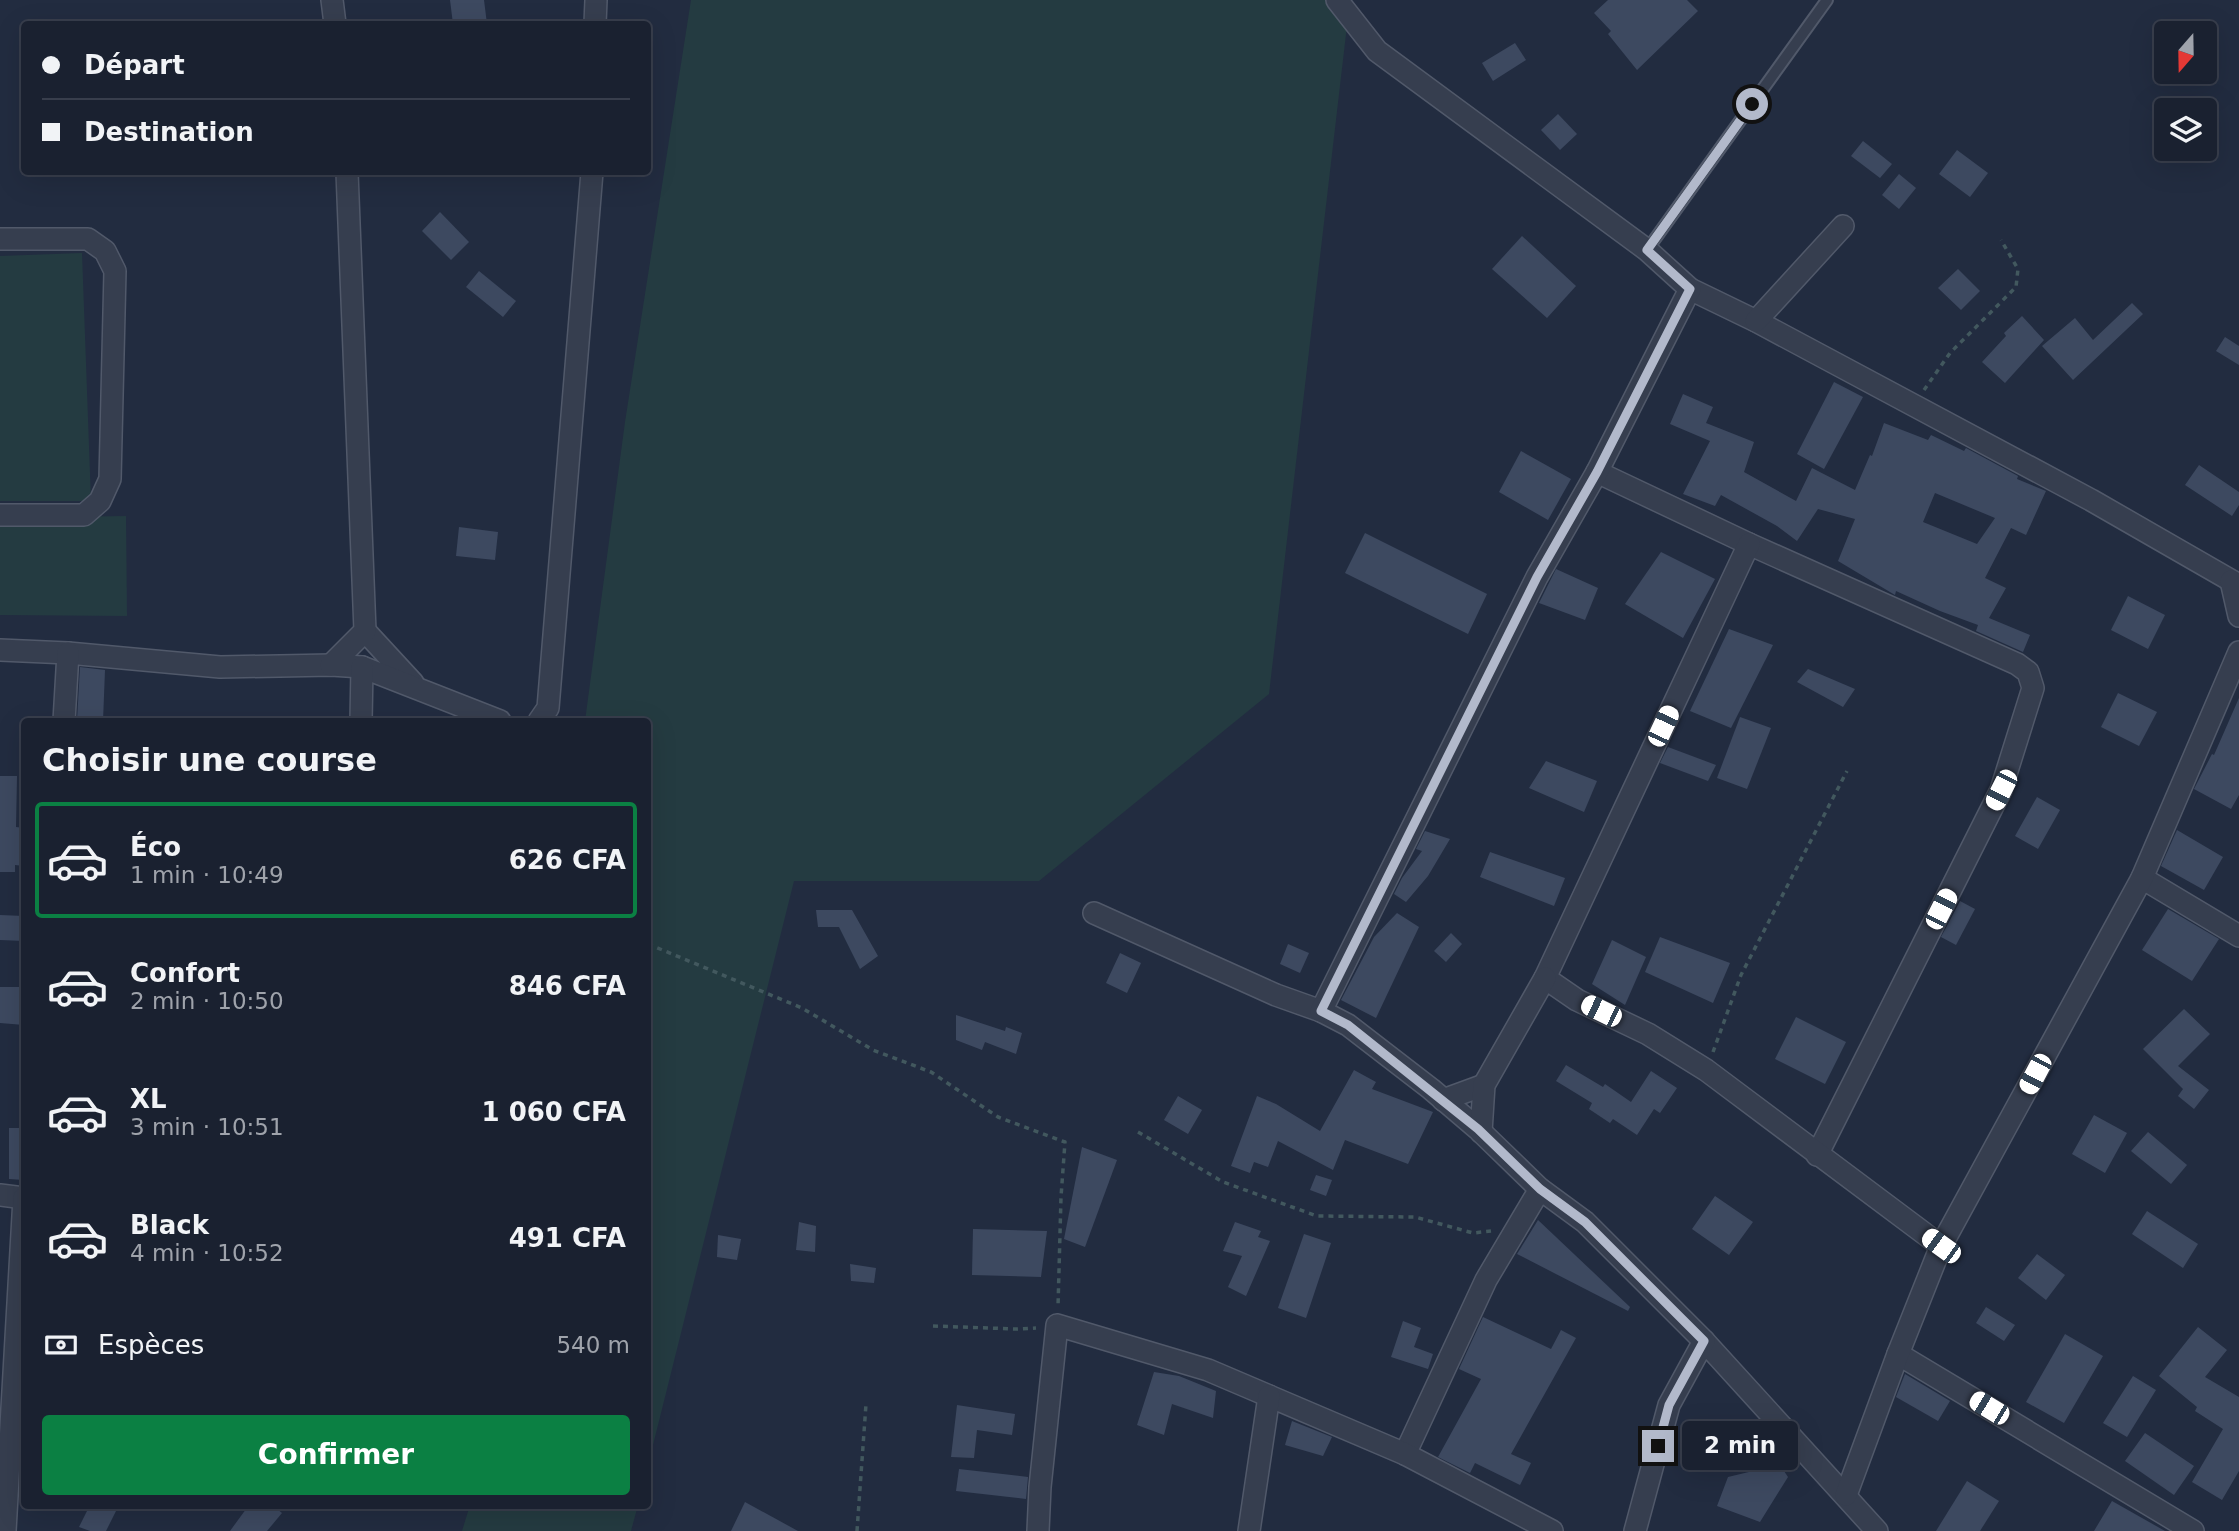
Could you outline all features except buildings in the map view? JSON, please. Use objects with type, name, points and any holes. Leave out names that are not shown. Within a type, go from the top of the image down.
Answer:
[{"type":"street","points":[[332,0],[335,21]]},
{"type":"street","points":[[595,21],[596,0]]},
{"type":"street","points":[[1337,0],[1377,51],[1647,250],[1690,289],[1756,321],[2091,500],[2235,583],[2239,616]]},
{"type":"street","points":[[347,175],[365,631],[418,688]]},
{"type":"street","points":[[541,718],[548,708],[591,212],[592,175]]},
{"type":"street","points":[[1756,321],[1843,226]]},
{"type":"street","points":[[0,239],[88,239],[105,251],[115,271],[110,480],[100,501],[84,515],[0,514]]},
{"type":"street","points":[[1321,1011],[1537,577],[1597,472],[1690,289]]},
{"type":"street","points":[[1597,472],[1749,544],[2017,664],[2028,673],[2033,688],[2001,790],[1817,1155]]},
{"type":"street","points":[[1481,1132],[1485,1085],[1545,978],[1749,544]]},
{"type":"street","points":[[331,665],[365,631]]},
{"type":"street","points":[[0,650],[68,653],[220,667],[362,667],[493,718]]},
{"type":"street","points":[[1846,1495],[1941,1246],[2142,878],[2239,652]]},
{"type":"street","points":[[64,718],[68,653]]},
{"type":"street","points":[[362,667],[362,718]]},
{"type":"street","points":[[2142,878],[2239,936]]},
{"type":"street","points":[[1094,913],[1348,1025],[1481,1132],[1540,1189],[1585,1222],[1704,1341],[1742,1386],[1877,1531]]},
{"type":"street","points":[[1545,978],[1577,1000],[1648,1034],[1706,1070],[1941,1246]]},
{"type":"street","points":[[1443,1100],[1485,1085]]},
{"type":"street","points":[[1405,1454],[1486,1280],[1540,1189]]},
{"type":"street","points":[[0,1195],[21,1198]]},
{"type":"street","points":[[5,1531],[19,1396],[21,1317]]},
{"type":"street","points":[[1038,1531],[1057,1325],[1208,1370],[1405,1454],[1552,1531]]},
{"type":"street","points":[[1635,1531],[1669,1405],[1704,1341]]},
{"type":"street","points":[[1898,1354],[2193,1531]]},
{"type":"street","points":[[1249,1531],[1269,1396]]},
{"type":"lane","points":[[1647,250],[1827,0]]},
{"type":"path","points":[[1914,406],[1950,353],[2016,286],[2018,269],[2001,240]]},
{"type":"path","points":[[1706,1070],[1741,975],[1847,771]]},
{"type":"path","points":[[651,945],[802,1008],[873,1050],[931,1072],[998,1118],[1065,1142],[1057,1325],[1016,1329],[933,1326]]},
{"type":"path","points":[[1138,1132],[1223,1182],[1317,1216],[1415,1217],[1473,1233],[1517,1227]]},
{"type":"path","points":[[857,1531],[866,1404]]},
{"type":"green space","points":[[691,0],[1350,0],[1269,694],[1039,881],[794,881],[651,1453],[651,718],[585,718],[625,422]]},
{"type":"green space","points":[[82,253],[91,501],[0,501],[0,256]]},
{"type":"green space","points":[[126,516],[127,616],[0,615],[0,518]]},
{"type":"green space","points":[[469,1509],[637,1509],[631,1531],[462,1531]]},
{"type":"route","points":[[1658,1446],[1669,1405],[1704,1341],[1585,1222],[1540,1189],[1478,1129],[1348,1025],[1321,1011],[1537,577],[1597,472],[1690,289],[1647,250],[1752,104]]}]
